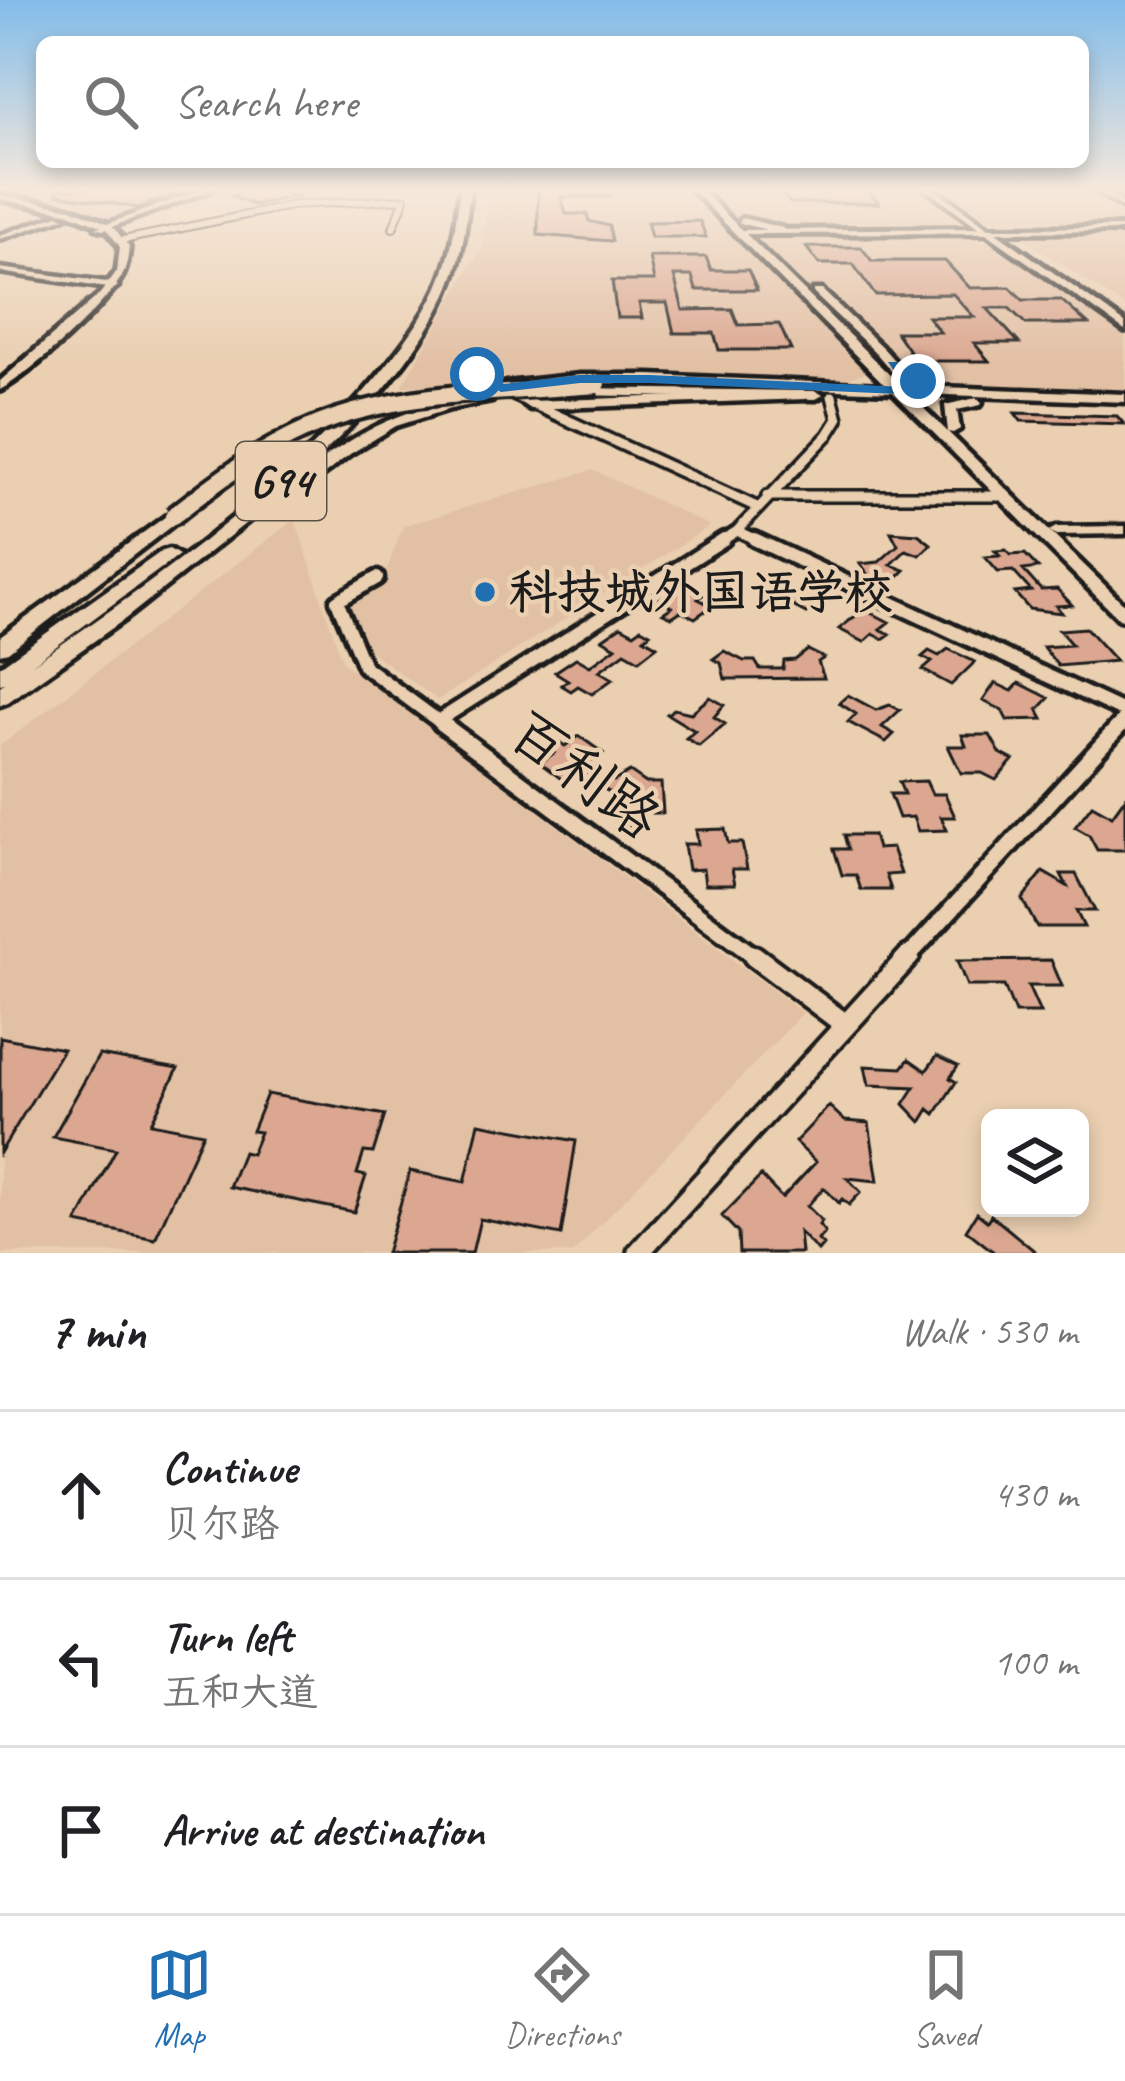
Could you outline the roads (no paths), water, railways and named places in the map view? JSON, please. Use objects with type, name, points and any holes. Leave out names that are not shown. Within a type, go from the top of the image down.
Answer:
[{"type":"highway","name":"G94","points":[[0,677],[221,514],[348,400],[409,327],[434,284],[446,247]]},
{"type":"highway","name":"G94","points":[[0,700],[193,554],[337,428],[402,352],[440,296],[457,247]]},
{"type":"highway","points":[[0,647],[266,446],[333,418],[472,394],[598,386],[827,393]]},
{"type":"highway","points":[[0,700],[169,586],[358,437],[421,410],[497,393],[536,400],[827,393]]},
{"type":"main road","points":[[0,375],[108,286],[117,258],[114,247]]},
{"type":"main road","points":[[0,388],[108,286],[127,261],[125,247]]},
{"type":"main road","points":[[766,247],[873,363],[953,429],[1125,597]]},
{"type":"main road","points":[[768,247],[893,365],[930,386],[996,398]]},
{"type":"main road","points":[[1017,247],[1125,324]]},
{"type":"main road","points":[[827,393],[869,383],[876,376],[873,363]]},
{"type":"main road","points":[[893,365],[934,426],[1125,615]]},
{"type":"main road","points":[[497,393],[580,379],[650,379],[827,393],[1125,402]]},
{"type":"main road","points":[[827,393],[889,404],[934,426]]},
{"type":"main road","points":[[953,429],[950,408],[996,398]]},
{"type":"street","points":[[0,270],[108,286]]},
{"type":"street","points":[[477,374],[497,393]]},
{"type":"street","points":[[438,721],[737,531],[761,501],[826,440],[838,419],[827,393]]},
{"type":"street","points":[[536,400],[761,501],[1005,496]]},
{"type":"street","points":[[1056,531],[1125,530]]},
{"type":"street","points":[[638,1253],[1125,716],[737,531]]},
{"type":"street","name":"百利路","points":[[377,578],[337,601],[364,666],[846,1025]]},
{"type":"place","name":"科技城外国语学校","points":[[485,592]]}]
